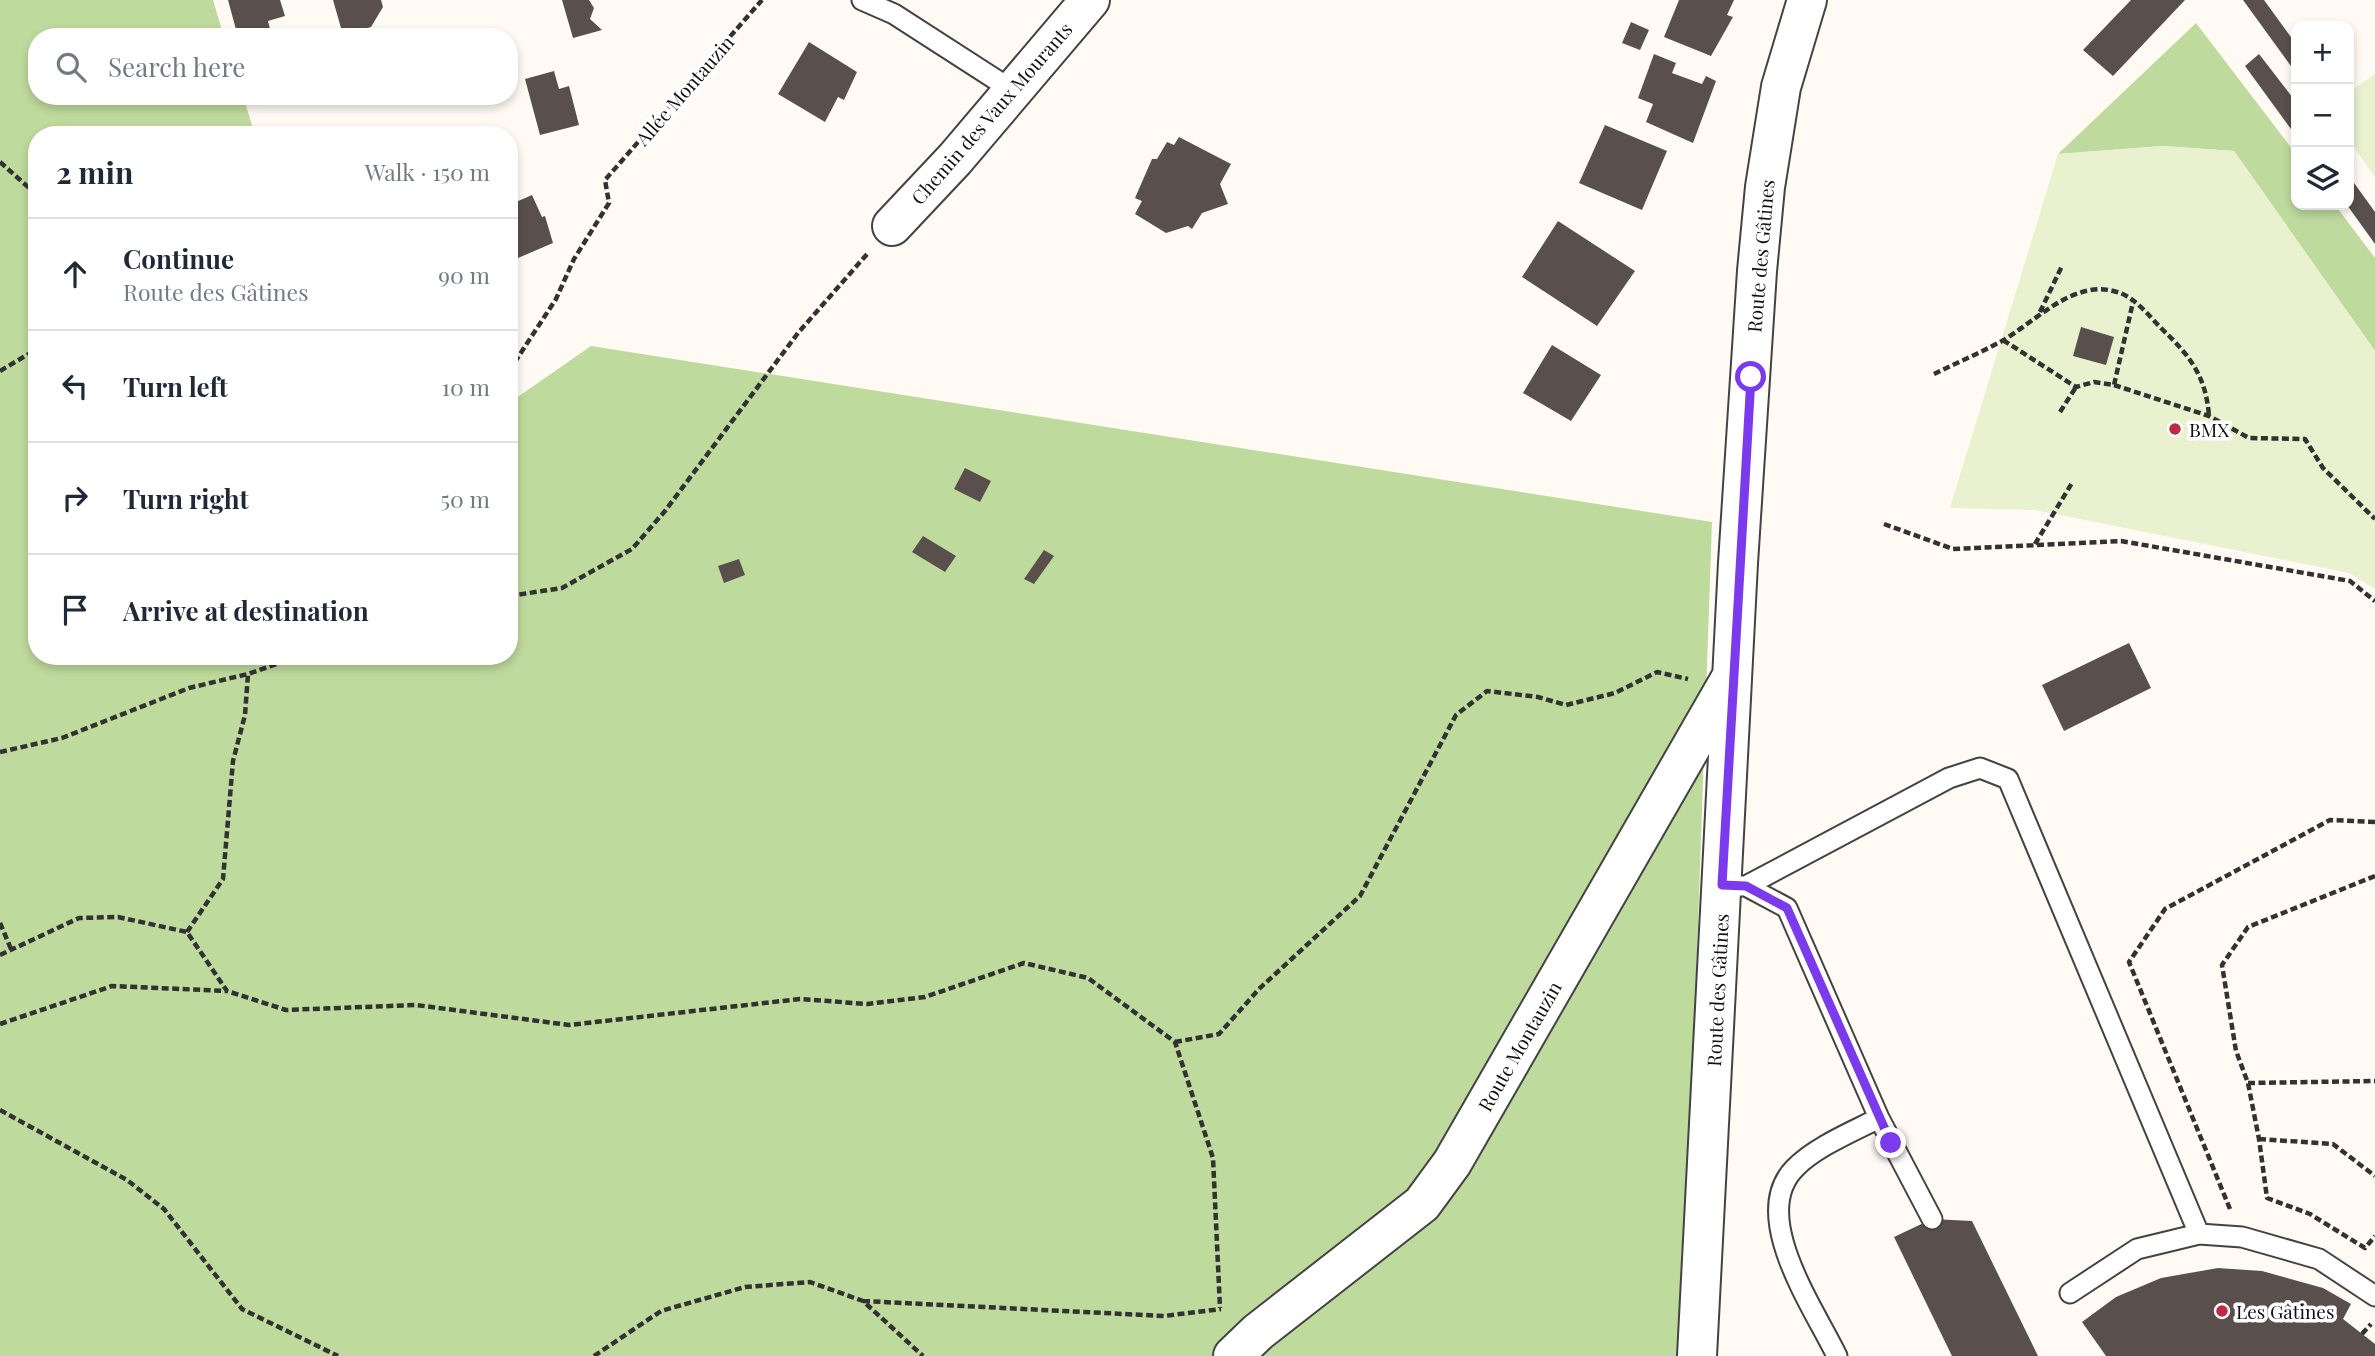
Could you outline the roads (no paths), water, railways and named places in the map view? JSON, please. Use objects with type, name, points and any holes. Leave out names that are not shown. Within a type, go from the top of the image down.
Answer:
[{"type":"street","name":"Chemin des Vaux Mourants","points":[[892,226],[955,159],[1090,0]]},
{"type":"street","name":"Route des Gâtines","points":[[1697,1356],[1734,886],[1733,675],[1765,187],[1781,87],[1807,0]]},
{"type":"street","name":"Route Montauzin","points":[[1246,1344],[1422,1204],[1452,1163],[1733,675]]},
{"type":"lane","points":[[862,0],[894,14],[1012,90]]},
{"type":"lane","points":[[1734,886],[1949,778],[1980,768],[2008,779],[2199,1234]]},
{"type":"lane","points":[[1734,886],[1787,908],[1879,1118],[1932,1219]]},
{"type":"lane","points":[[1837,1356],[1779,1237],[1776,1209],[1781,1190],[1795,1168],[1843,1136],[1879,1118]]},
{"type":"lane","points":[[2070,1293],[2137,1250],[2199,1234],[2242,1237],[2319,1259],[2375,1296]]},
{"type":"place","name":"BMX","points":[[2175,429]]},
{"type":"place","name":"Les Gâtines","points":[[2222,1311]]}]
